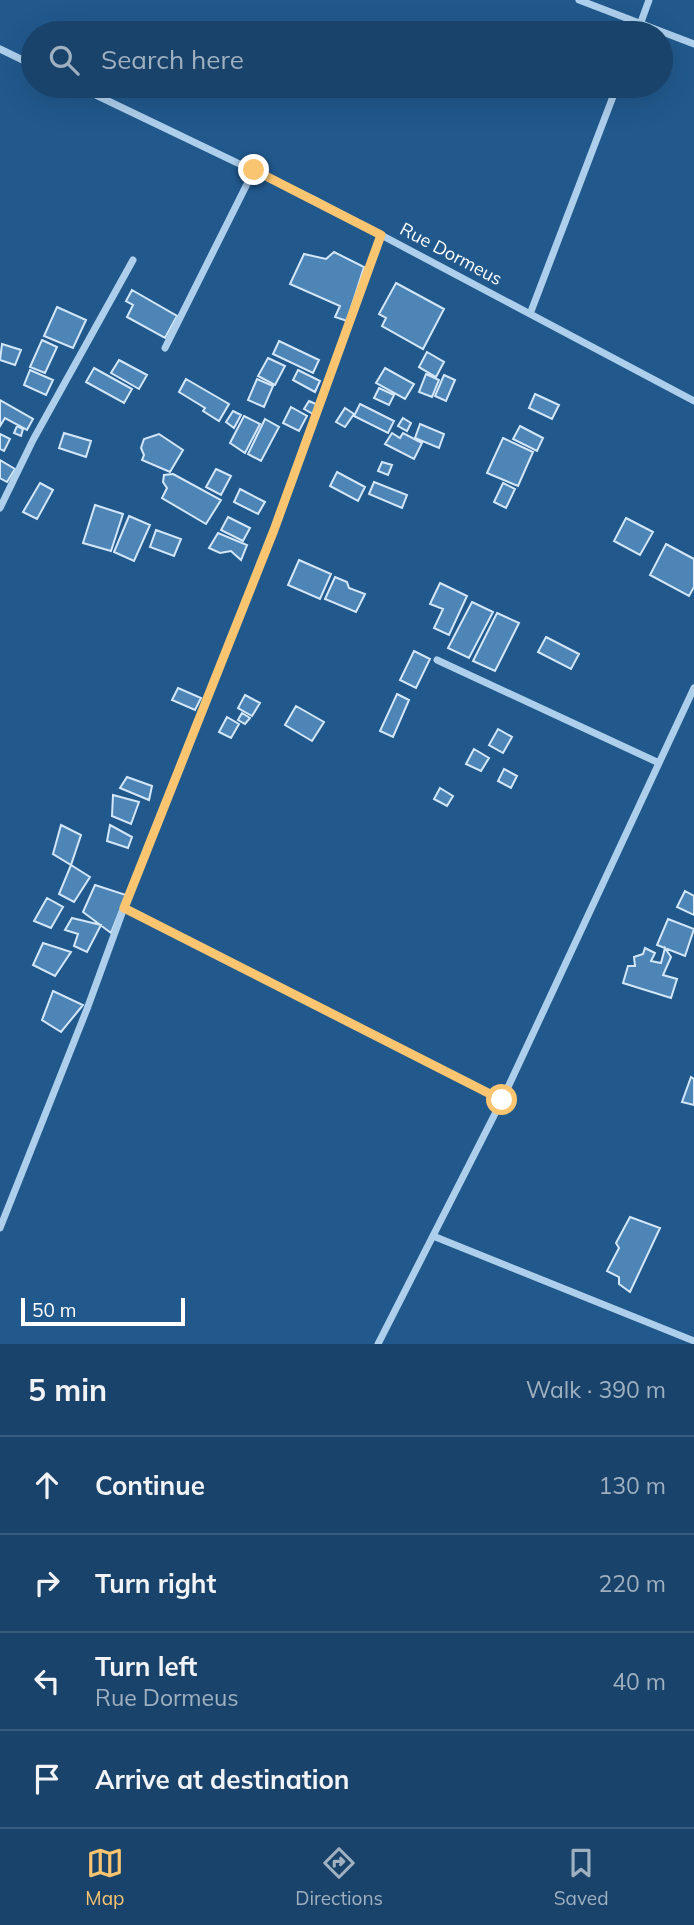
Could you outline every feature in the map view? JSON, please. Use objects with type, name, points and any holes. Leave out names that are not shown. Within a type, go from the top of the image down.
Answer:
[{"type":"street","points":[[579,0],[632,21]]},
{"type":"street","points":[[641,21],[649,0]]},
{"type":"street","points":[[673,36],[694,44]]},
{"type":"street","points":[[0,49],[21,59]]},
{"type":"street","name":"Rue Dormeus","points":[[102,98],[254,170],[381,235],[694,401]]},
{"type":"street","points":[[530,314],[612,98]]},
{"type":"street","points":[[165,348],[254,170]]},
{"type":"street","points":[[0,1228],[274,530],[381,235]]},
{"type":"street","points":[[0,508],[33,440],[133,260]]},
{"type":"street","points":[[437,660],[659,763]]},
{"type":"street","points":[[378,1344],[502,1100],[694,688]]},
{"type":"street","points":[[124,908],[502,1100]]},
{"type":"street","points":[[433,1236],[694,1341]]},
{"type":"building","points":[[334,252],[364,267],[347,321],[335,317],[340,306],[290,284],[304,254],[326,259]]},
{"type":"building","points":[[396,283],[444,309],[423,349],[382,326],[386,318],[379,314]]},
{"type":"building","points":[[132,290],[177,316],[165,338],[127,317],[133,305],[126,301]]},
{"type":"building","points":[[57,307],[86,320],[73,348],[44,336]]},
{"type":"building","points":[[42,340],[57,347],[45,373],[30,367]]},
{"type":"building","points":[[279,341],[319,360],[313,373],[273,354]]},
{"type":"building","points":[[2,344],[21,350],[15,365],[0,360]]},
{"type":"building","points":[[427,352],[444,362],[436,377],[419,367]]},
{"type":"building","points":[[268,358],[285,366],[275,385],[258,376]]},
{"type":"building","points":[[119,360],[147,375],[139,389],[111,373]]},
{"type":"building","points":[[94,368],[132,389],[124,403],[86,382]]},
{"type":"building","points":[[385,368],[414,384],[405,399],[376,383]]},
{"type":"building","points":[[30,370],[53,380],[46,395],[24,385]]},
{"type":"building","points":[[298,370],[320,381],[315,392],[293,380]]},
{"type":"building","points":[[426,374],[439,380],[432,397],[419,392]]},
{"type":"building","points":[[444,375],[455,380],[446,401],[435,396]]},
{"type":"building","points":[[186,379],[229,404],[219,421],[203,411],[205,408],[179,392]]},
{"type":"building","points":[[257,379],[273,386],[264,407],[248,400]]},
{"type":"building","points":[[379,388],[394,395],[389,405],[374,398]]},
{"type":"building","points":[[535,394],[559,405],[552,419],[529,408]]},
{"type":"building","points":[[0,400],[33,419],[27,430],[5,418],[0,426]]},
{"type":"building","points":[[309,401],[318,405],[313,414],[304,409]]},
{"type":"building","points":[[360,404],[394,421],[388,433],[354,416]]},
{"type":"building","points":[[291,407],[307,416],[299,431],[283,423]]},
{"type":"building","points":[[345,408],[354,414],[345,427],[336,422]]},
{"type":"building","points":[[233,411],[241,415],[234,428],[226,422]]},
{"type":"building","points":[[244,416],[260,424],[245,453],[230,443]]},
{"type":"building","points":[[403,418],[411,423],[407,431],[398,426]]},
{"type":"building","points":[[265,419],[279,427],[261,461],[248,454]]},
{"type":"building","points":[[420,424],[444,434],[439,448],[415,438]]},
{"type":"building","points":[[17,426],[23,429],[21,436],[14,433]]},
{"type":"building","points":[[520,426],[543,438],[537,451],[513,439]]},
{"type":"building","points":[[64,433],[91,441],[86,457],[59,448]]},
{"type":"building","points":[[392,433],[400,438],[403,433],[422,443],[414,459],[385,444]]},
{"type":"building","points":[[0,434],[10,439],[4,451],[0,449]]},
{"type":"building","points":[[159,434],[183,450],[170,472],[142,460],[144,455],[141,448],[144,439]]},
{"type":"building","points":[[503,438],[533,452],[518,486],[487,473]]},
{"type":"building","points":[[0,460],[15,469],[7,482],[0,478]]},
{"type":"building","points":[[382,462],[392,465],[388,475],[378,471]]},
{"type":"building","points":[[216,469],[231,476],[221,495],[206,487]]},
{"type":"building","points":[[337,472],[365,487],[358,501],[330,486]]},
{"type":"building","points":[[173,474],[221,500],[206,524],[162,498],[167,488],[163,482],[164,475]]},
{"type":"building","points":[[374,482],[407,495],[402,508],[369,494]]},
{"type":"building","points":[[40,483],[53,490],[37,519],[23,512]]},
{"type":"building","points":[[503,483],[515,489],[506,508],[494,502]]},
{"type":"building","points":[[240,489],[265,502],[258,514],[234,502]]},
{"type":"building","points":[[95,505],[123,514],[111,551],[83,543]]},
{"type":"building","points":[[129,516],[150,525],[134,561],[114,552]]},
{"type":"building","points":[[228,517],[250,528],[243,541],[221,530]]},
{"type":"building","points":[[626,518],[653,532],[640,555],[614,541]]},
{"type":"building","points":[[156,530],[181,539],[174,556],[150,547]]},
{"type":"building","points":[[218,533],[247,545],[241,560],[231,551],[220,553],[209,548]]},
{"type":"building","points":[[666,544],[694,559],[694,587],[689,596],[650,575]]},
{"type":"building","points":[[299,560],[331,574],[320,599],[288,585]]},
{"type":"building","points":[[335,577],[347,582],[349,588],[365,594],[356,612],[325,599]]},
{"type":"building","points":[[440,583],[467,596],[449,635],[434,628],[443,609],[430,604]]},
{"type":"building","points":[[472,602],[493,612],[469,658],[448,648]]},
{"type":"building","points":[[497,613],[519,623],[495,671],[473,661]]},
{"type":"building","points":[[546,637],[579,654],[571,669],[538,652]]},
{"type":"building","points":[[414,651],[430,659],[416,688],[400,680]]},
{"type":"building","points":[[178,688],[201,698],[195,710],[172,700]]},
{"type":"building","points":[[397,694],[409,700],[393,737],[380,731]]},
{"type":"building","points":[[245,695],[260,703],[252,716],[238,708]]},
{"type":"building","points":[[296,706],[324,722],[312,741],[285,725]]},
{"type":"building","points":[[242,713],[250,718],[245,724],[238,720]]},
{"type":"building","points":[[227,717],[239,724],[231,738],[219,732]]},
{"type":"building","points":[[498,729],[512,737],[503,753],[489,745]]},
{"type":"building","points":[[474,749],[489,758],[481,771],[466,764]]},
{"type":"building","points":[[504,769],[517,776],[511,788],[498,781]]},
{"type":"building","points":[[127,777],[152,786],[149,800],[120,788]]},
{"type":"building","points":[[440,788],[453,796],[447,806],[434,799]]},
{"type":"building","points":[[113,795],[139,802],[131,824],[112,816]]},
{"type":"building","points":[[61,825],[81,835],[71,865],[53,854]]},
{"type":"building","points":[[110,825],[132,837],[128,848],[107,841]]},
{"type":"building","points":[[71,865],[90,877],[74,902],[59,894]]},
{"type":"building","points":[[95,885],[126,895],[111,933],[83,912]]},
{"type":"building","points":[[685,891],[694,896],[694,915],[677,907]]},
{"type":"building","points":[[47,898],[63,907],[51,928],[34,921]]},
{"type":"building","points":[[72,918],[101,925],[87,952],[74,946],[78,934],[65,930]]},
{"type":"building","points":[[668,919],[694,929],[685,956],[657,945]]},
{"type":"building","points":[[43,943],[71,952],[55,976],[33,965]]},
{"type":"building","points":[[645,948],[655,953],[651,961],[661,963],[665,948],[671,957],[663,975],[677,979],[671,998],[623,983],[628,966],[635,966],[634,957],[643,954]]},
{"type":"building","points":[[53,991],[83,1005],[61,1032],[42,1020]]},
{"type":"building","points":[[691,1077],[694,1079],[694,1105],[682,1102]]},
{"type":"building","points":[[630,1217],[660,1228],[630,1292],[619,1284],[619,1277],[607,1271],[619,1248],[616,1243]]},
{"type":"route","points":[[254,170],[381,235],[274,530],[124,908],[502,1100]]}]
